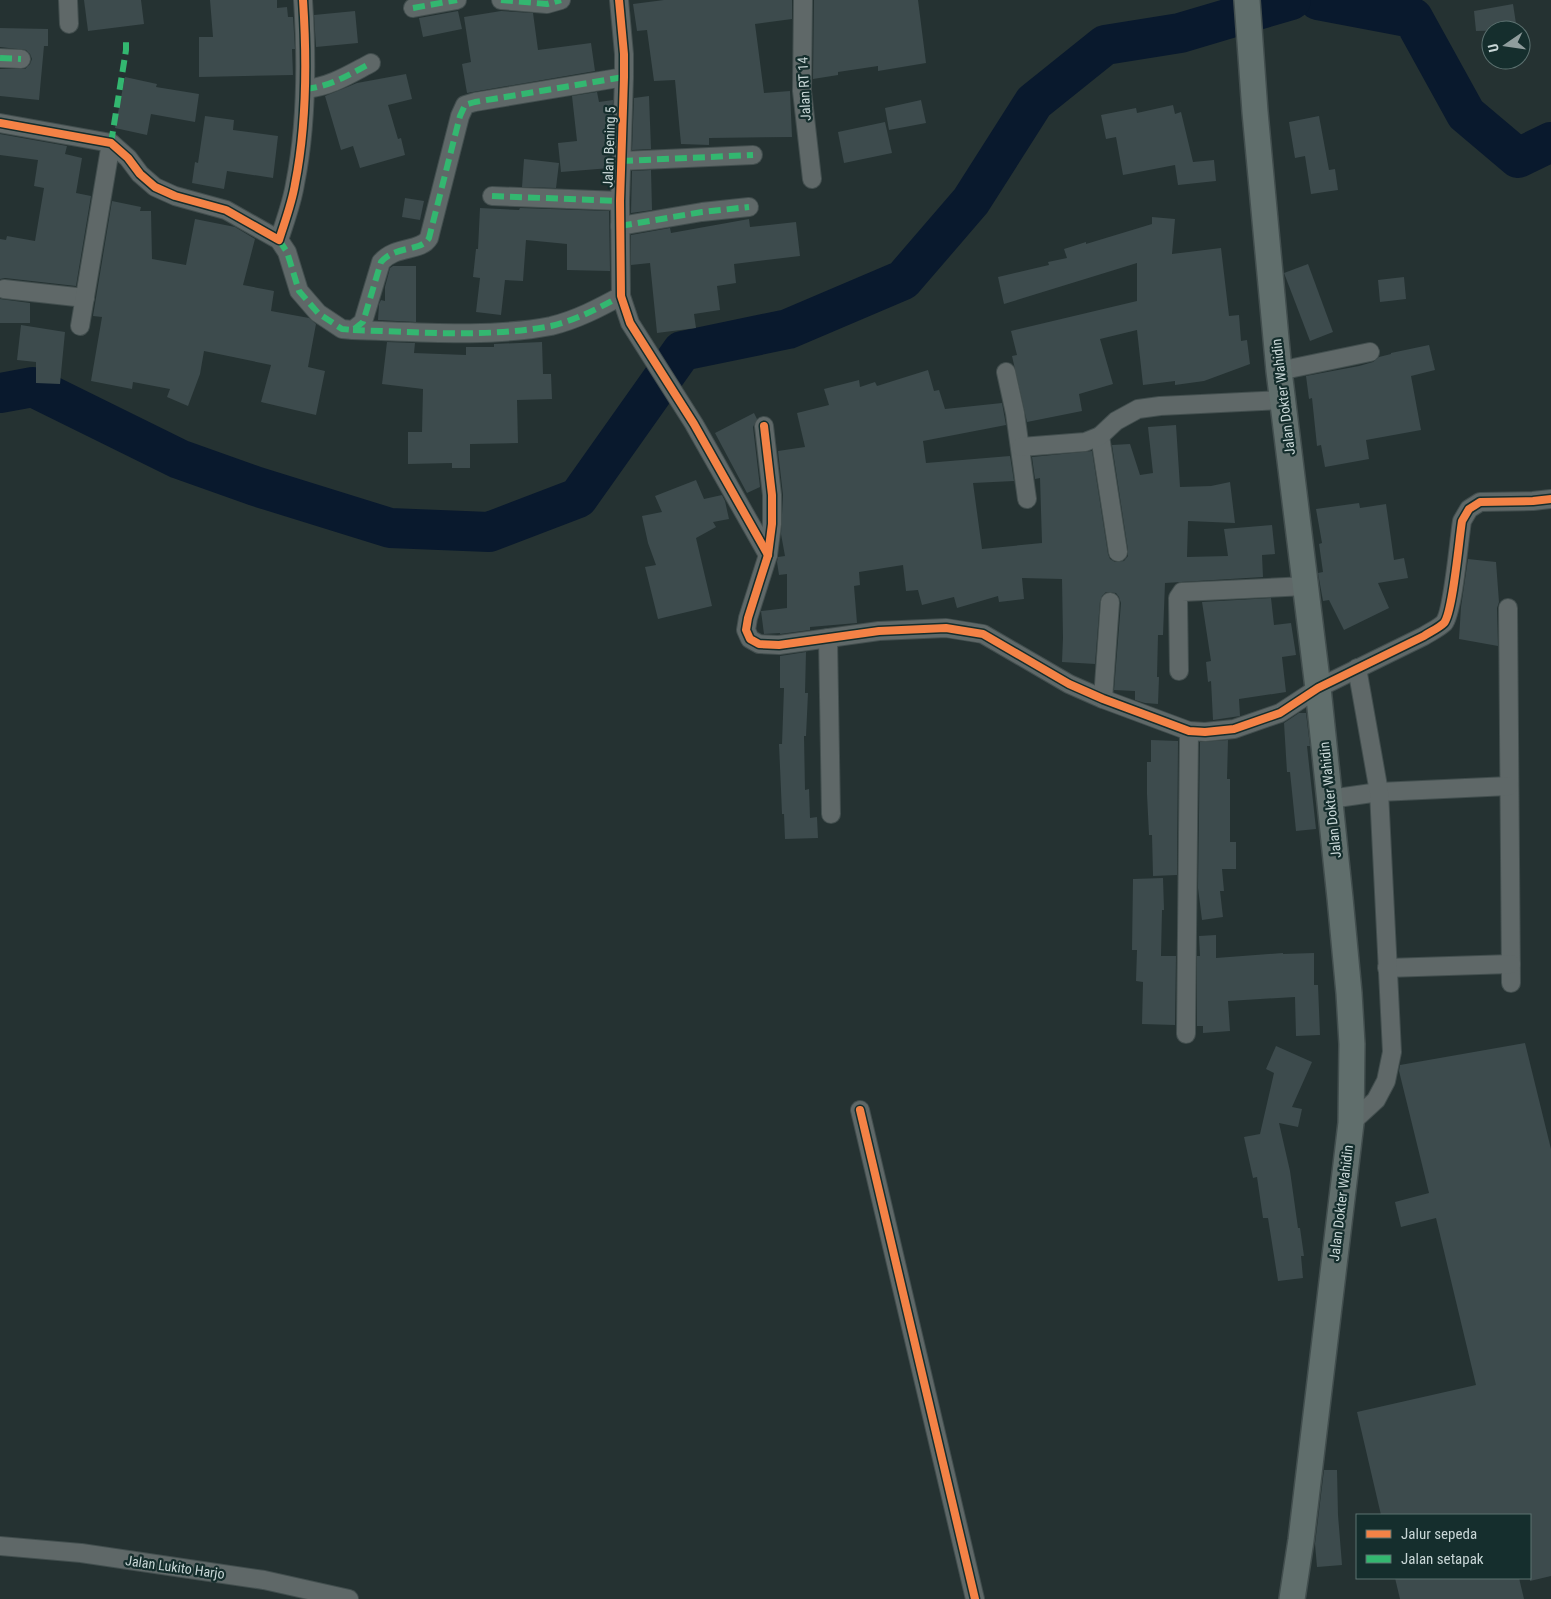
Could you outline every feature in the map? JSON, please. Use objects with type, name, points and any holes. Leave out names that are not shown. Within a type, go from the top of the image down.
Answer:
[{"type":"main road","name":"Jalan Dokter Wahidin","points":[[1247,0],[1255,112],[1280,371],[1330,799],[1349,993],[1352,1044],[1351,1122],[1301,1540],[1292,1599]]},
{"type":"street","points":[[68,0],[69,24]]},
{"type":"street","points":[[279,240],[295,186],[303,137],[306,89],[306,34],[303,0]]},
{"type":"street","points":[[414,8],[457,0]]},
{"type":"street","points":[[501,0],[547,4],[561,0]]},
{"type":"street","name":"Jalan Bening 5","points":[[619,0],[624,54],[620,201],[621,296],[630,323],[694,424],[768,555]]},
{"type":"street","name":"Jalan RT 14","points":[[803,0],[802,91],[812,178]]},
{"type":"street","points":[[0,58],[21,59]]},
{"type":"street","points":[[306,89],[332,83],[371,63]]},
{"type":"street","points":[[353,330],[363,322],[381,262],[393,252],[421,246],[429,238],[460,116],[465,105],[624,77]]},
{"type":"street","points":[[0,123],[111,142],[128,158],[140,174],[155,186],[175,196],[226,210],[279,240],[287,252],[299,291],[318,313],[342,329],[500,332],[552,325],[591,312],[621,296]]},
{"type":"street","points":[[80,326],[111,142]]},
{"type":"street","points":[[621,161],[753,155]]},
{"type":"street","points":[[492,196],[620,201]]},
{"type":"street","points":[[620,226],[749,206]]},
{"type":"street","points":[[4,290],[85,298]]},
{"type":"street","points":[[1280,371],[1370,352]]},
{"type":"street","points":[[1006,372],[1021,447],[1027,498]]},
{"type":"street","points":[[1021,447],[1085,442],[1100,436],[1116,421],[1138,409],[1160,406],[1283,400]]},
{"type":"street","points":[[764,426],[772,495],[772,524],[768,555],[748,618],[746,630],[750,639],[759,644],[779,645],[879,632],[946,628],[983,634],[1069,684],[1103,699],[1189,731],[1205,732],[1234,729],[1280,713],[1318,688],[1424,636],[1444,622],[1450,608],[1462,521],[1469,509],[1480,502],[1551,499]]},
{"type":"street","points":[[1100,436],[1118,552]]},
{"type":"street","points":[[1179,671],[1178,598],[1182,592],[1306,586]]},
{"type":"street","points":[[1103,699],[1110,602]]},
{"type":"street","points":[[1508,608],[1511,983]]},
{"type":"street","points":[[828,638],[831,814]]},
{"type":"street","points":[[1351,1122],[1376,1100],[1386,1081],[1392,1052],[1380,792],[1357,668]]},
{"type":"street","points":[[1186,1034],[1189,731]]},
{"type":"street","points":[[1330,799],[1380,792],[1509,786]]},
{"type":"street","points":[[1387,968],[1511,964]]},
{"type":"street","points":[[860,1110],[975,1599]]},
{"type":"street","name":"Jalan Lukito Harjo","points":[[0,1546],[81,1553],[264,1580],[349,1599]]},
{"type":"building","points":[[84,0],[141,0],[144,24],[88,31]]},
{"type":"building","points":[[210,0],[277,0],[277,8],[287,7],[288,17],[293,17],[295,49],[292,49],[293,75],[199,77],[199,37],[213,37]]},
{"type":"building","points":[[664,0],[792,0],[792,19],[755,24],[764,93],[790,91],[792,137],[709,138],[709,145],[681,144],[675,80],[654,81],[647,30],[637,31],[633,4]]},
{"type":"building","points":[[814,0],[918,0],[926,63],[878,71],[878,66],[838,72],[838,75],[813,79]]},
{"type":"building","points":[[1513,4],[1515,20],[1481,20],[1481,31],[1476,31],[1474,11]]},
{"type":"building","points":[[355,11],[358,43],[316,47],[314,15]]},
{"type":"building","points":[[458,11],[462,29],[423,37],[419,18]]},
{"type":"building","points":[[501,11],[533,13],[538,50],[591,43],[595,71],[467,93],[462,64],[471,62],[464,17]]},
{"type":"building","points":[[0,28],[48,29],[48,46],[44,46],[39,100],[0,96],[0,69],[25,69],[32,59],[26,50],[0,47]]},
{"type":"building","points":[[406,74],[412,99],[388,105],[398,139],[401,138],[405,155],[360,168],[353,146],[341,150],[325,96],[357,83]]},
{"type":"building","points":[[125,77],[157,84],[156,87],[199,94],[195,122],[151,114],[147,135],[115,128]]},
{"type":"building","points":[[597,92],[599,102],[613,100],[610,168],[561,172],[558,143],[577,141],[572,96]]},
{"type":"building","points":[[649,96],[651,149],[632,150],[634,98]]},
{"type":"building","points":[[921,100],[926,123],[889,130],[885,108]]},
{"type":"building","points":[[1173,105],[1175,114],[1181,112],[1193,162],[1214,160],[1216,181],[1178,185],[1175,165],[1123,175],[1116,137],[1106,139],[1101,115],[1136,108],[1137,113]]},
{"type":"building","points":[[205,116],[234,120],[233,130],[278,136],[273,178],[227,171],[224,189],[192,183],[195,162],[198,163]]},
{"type":"building","points":[[1319,116],[1329,170],[1335,169],[1338,190],[1311,194],[1305,156],[1295,158],[1289,122]]},
{"type":"building","points":[[885,122],[892,153],[844,163],[838,132]]},
{"type":"building","points":[[0,134],[67,146],[65,154],[82,158],[76,193],[91,196],[76,286],[0,279],[0,239],[6,240],[7,236],[35,241],[44,188],[34,186],[38,160],[0,155]]},
{"type":"building","points":[[524,159],[559,163],[556,188],[522,187]]},
{"type":"building","points":[[651,170],[652,210],[631,213],[632,171]]},
{"type":"building","points":[[405,198],[424,201],[420,220],[402,217]]},
{"type":"building","points":[[112,201],[141,207],[140,211],[151,211],[152,259],[186,265],[195,219],[235,227],[255,239],[243,285],[274,291],[271,311],[309,318],[316,324],[308,367],[325,371],[316,415],[261,402],[271,365],[204,351],[200,374],[188,406],[167,397],[170,389],[133,382],[132,389],[91,381],[102,317],[93,316]]},
{"type":"building","points":[[480,208],[609,211],[610,271],[567,270],[567,244],[526,240],[523,281],[505,280],[501,315],[476,312],[480,278],[473,277],[476,249],[478,249]]},
{"type":"building","points":[[1152,217],[1175,219],[1172,254],[1221,248],[1229,316],[1239,315],[1241,341],[1247,340],[1250,364],[1204,381],[1175,385],[1175,381],[1143,385],[1137,330],[1100,339],[1113,384],[1079,394],[1082,411],[1027,422],[1012,356],[1017,355],[1011,331],[1137,301],[1137,263],[1004,304],[998,277],[1049,265],[1048,262],[1067,258],[1064,249],[1152,224]]},
{"type":"building","points":[[749,219],[750,227],[796,222],[800,256],[734,264],[736,283],[717,286],[720,310],[694,314],[696,328],[657,333],[650,263],[631,265],[631,235],[670,228],[671,233]]},
{"type":"building","points":[[1308,264],[1333,332],[1310,341],[1284,273]]},
{"type":"building","points":[[393,266],[416,266],[416,322],[378,320],[379,304],[381,300],[385,301],[385,287],[390,268]]},
{"type":"building","points":[[1404,277],[1406,299],[1380,302],[1378,280]]},
{"type":"building","points":[[0,299],[30,303],[30,323],[0,323]]},
{"type":"building","points":[[21,325],[65,332],[60,384],[36,383],[36,362],[17,360]]},
{"type":"building","points":[[387,342],[415,343],[414,353],[466,355],[466,347],[494,347],[494,344],[542,342],[543,374],[551,374],[552,399],[517,400],[518,443],[470,444],[470,468],[452,468],[452,463],[408,464],[408,432],[422,432],[423,389],[382,384]]},
{"type":"building","points":[[1429,345],[1435,370],[1411,376],[1421,430],[1366,440],[1369,459],[1325,467],[1321,445],[1317,446],[1312,398],[1309,399],[1306,376],[1359,366],[1373,362],[1379,357],[1391,353]]},
{"type":"building","points":[[928,370],[934,391],[939,390],[945,409],[1002,403],[1006,425],[923,441],[926,463],[1010,456],[1014,481],[973,483],[982,549],[1042,543],[1040,478],[1035,479],[1032,457],[1092,451],[1108,554],[1110,559],[1115,562],[1124,561],[1128,556],[1128,550],[1112,445],[1130,444],[1140,475],[1153,473],[1148,427],[1176,425],[1180,487],[1211,486],[1230,482],[1235,523],[1188,521],[1187,557],[1228,556],[1224,529],[1272,525],[1275,554],[1262,555],[1263,577],[1165,583],[1163,635],[1158,635],[1158,704],[1135,700],[1135,691],[1114,690],[1121,603],[1116,593],[1106,592],[1100,601],[1095,664],[1062,662],[1062,579],[1022,578],[1024,599],[999,602],[998,596],[957,608],[954,597],[922,605],[918,590],[906,591],[903,565],[859,572],[860,585],[854,586],[857,623],[810,627],[810,630],[780,634],[764,634],[761,611],[787,608],[787,574],[779,575],[777,562],[778,557],[785,556],[781,534],[783,495],[778,451],[805,447],[797,413],[829,405],[824,389],[859,380],[860,387],[875,382],[877,386]]},
{"type":"building","points":[[754,413],[757,419],[753,427],[760,487],[747,493],[715,433]]},
{"type":"building","points":[[696,480],[704,499],[722,495],[729,519],[713,522],[716,527],[696,538],[712,606],[658,619],[645,567],[656,565],[648,543],[642,516],[662,512],[655,496]]},
{"type":"building","points":[[1359,503],[1360,508],[1386,504],[1394,560],[1404,558],[1408,578],[1378,583],[1389,608],[1344,630],[1329,600],[1323,601],[1318,573],[1323,572],[1319,544],[1322,543],[1316,509]]},
{"type":"building","points":[[1468,559],[1496,562],[1499,602],[1497,608],[1498,646],[1459,639],[1461,607]]},
{"type":"building","points":[[1271,598],[1274,625],[1291,623],[1296,655],[1282,657],[1286,692],[1239,699],[1240,716],[1213,720],[1211,681],[1208,682],[1206,662],[1211,661],[1202,602]]},
{"type":"building","points":[[806,652],[805,693],[808,693],[806,736],[804,736],[805,790],[809,789],[810,818],[817,817],[818,838],[785,839],[779,744],[782,744],[784,688],[780,688],[780,656]]},
{"type":"building","points":[[1299,713],[1306,713],[1310,746],[1307,746],[1316,829],[1296,831],[1290,772],[1287,772],[1284,723]]},
{"type":"building","points":[[1151,740],[1178,741],[1177,875],[1153,876],[1152,835],[1149,835],[1147,794],[1147,762],[1151,762]]},
{"type":"building","points":[[1228,740],[1227,779],[1230,779],[1230,842],[1236,842],[1236,869],[1222,869],[1224,891],[1220,891],[1223,917],[1202,920],[1198,888],[1200,742]]},
{"type":"building","points":[[1163,878],[1164,910],[1162,910],[1161,956],[1176,956],[1175,1025],[1142,1024],[1143,982],[1136,981],[1137,950],[1132,950],[1133,879]]},
{"type":"building","points":[[1216,935],[1216,958],[1283,953],[1314,953],[1314,985],[1318,985],[1320,1035],[1296,1036],[1295,997],[1228,1001],[1230,1031],[1203,1033],[1203,1026],[1197,1026],[1197,956],[1200,956],[1199,936]]},
{"type":"building","points":[[1525,1043],[1551,1149],[1551,1576],[1530,1581],[1531,1514],[1381,1514],[1357,1412],[1476,1385],[1436,1218],[1401,1227],[1395,1202],[1429,1193],[1399,1071],[1400,1065]]},
{"type":"building","points":[[1276,1046],[1312,1062],[1292,1107],[1302,1109],[1298,1127],[1279,1123],[1290,1171],[1298,1228],[1300,1228],[1304,1256],[1301,1256],[1303,1278],[1278,1281],[1268,1218],[1263,1218],[1257,1177],[1253,1178],[1244,1137],[1260,1134],[1274,1073],[1266,1069]]},
{"type":"building","points":[[1324,1470],[1337,1470],[1342,1565],[1317,1567],[1315,1544]]},
{"type":"building","points":[[1395,1579],[1519,1579],[1524,1599],[1400,1599]]},
{"type":"waterway","points":[[0,393],[33,387],[179,459],[255,486],[390,528],[489,532],[578,498],[682,351],[788,329],[903,280],[971,201],[1034,102],[1105,45],[1180,33],[1291,0]]},
{"type":"waterway","points":[[1318,0],[1413,18],[1466,114],[1518,158],[1551,142]]},
{"type":"marked path","points":[[413,8],[457,0]]},
{"type":"marked path","points":[[501,0],[547,4],[561,0]]},
{"type":"marked path","points":[[111,143],[126,42]]},
{"type":"marked path","points":[[0,58],[21,59]]},
{"type":"marked path","points":[[305,89],[331,83],[371,63]]},
{"type":"marked path","points":[[279,240],[287,252],[299,291],[318,313],[342,329],[353,330],[363,322],[381,262],[394,253],[420,245],[429,238],[460,116],[465,105],[624,77]]},
{"type":"marked path","points":[[621,161],[753,155]]},
{"type":"marked path","points":[[492,196],[620,201]]},
{"type":"marked path","points":[[620,226],[702,212],[749,207]]},
{"type":"marked path","points":[[353,330],[453,333],[527,330],[551,326],[569,320],[621,296]]},
{"type":"cycle path","points":[[0,123],[111,143],[155,187],[175,196],[226,210],[279,240],[294,191],[302,139],[305,92],[303,0]]},
{"type":"cycle path","points":[[619,0],[624,54],[620,201],[621,296],[630,323],[694,424],[768,555]]},
{"type":"cycle path","points":[[764,426],[772,495],[772,524],[768,555],[748,618],[746,630],[750,639],[759,644],[779,645],[879,631],[946,628],[983,634],[1069,684],[1103,699],[1189,731],[1205,732],[1234,729],[1280,713],[1318,688],[1437,628],[1444,623],[1450,605],[1462,521],[1469,509],[1480,502],[1551,499]]},
{"type":"cycle path","points":[[860,1110],[975,1599]]}]
